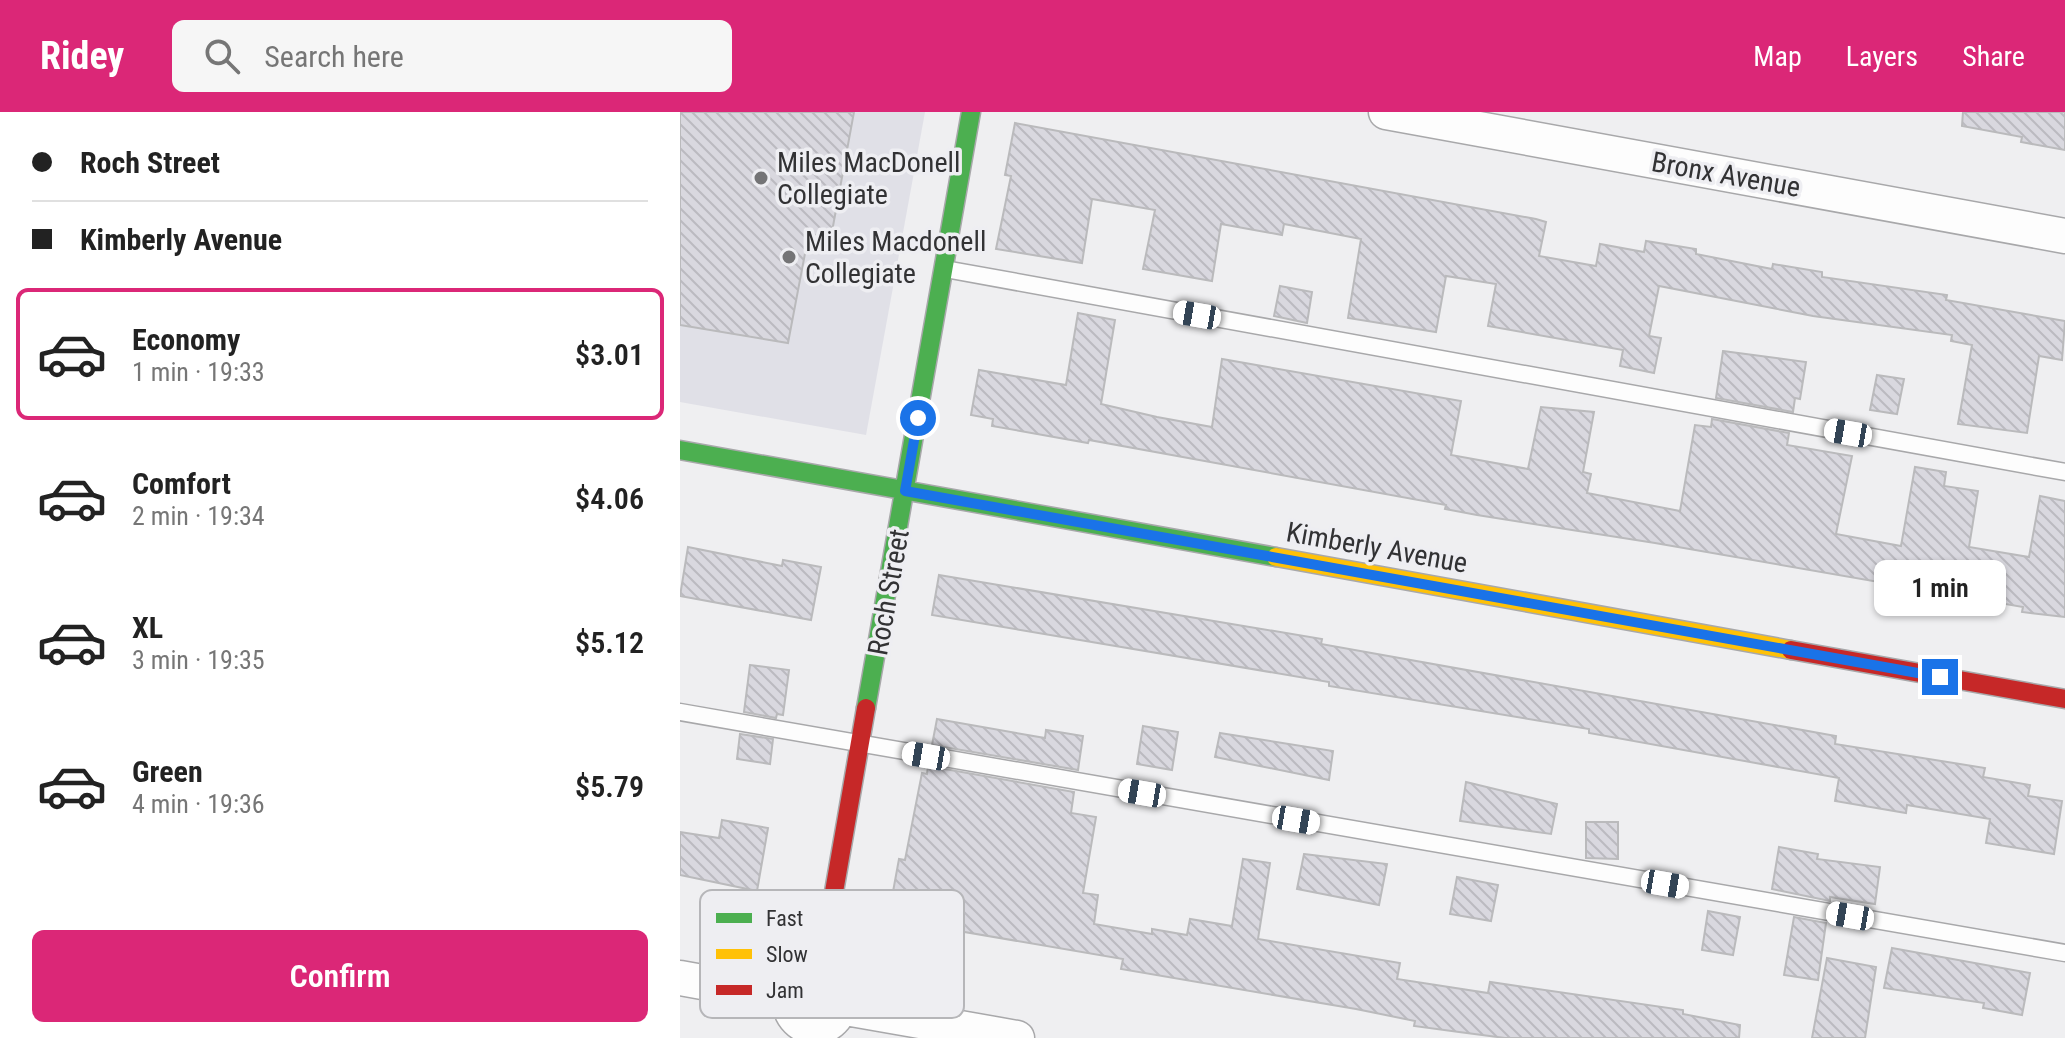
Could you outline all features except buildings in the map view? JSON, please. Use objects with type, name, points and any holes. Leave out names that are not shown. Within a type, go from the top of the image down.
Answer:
[{"type":"street","name":"Roch Street","points":[[835,890],[971,112]]},
{"type":"street","name":"Bronx Avenue","points":[[1386,112],[2065,236]]},
{"type":"street","name":"Kimberly Avenue","points":[[680,450],[2065,699]]},
{"type":"street","points":[[680,978],[700,982]]},
{"type":"street","points":[[809,1032],[827,1024],[832,1018]]},
{"type":"street","points":[[903,1018],[1017,1038]]},
{"type":"lane","points":[[945,269],[2065,472]]},
{"type":"lane","points":[[680,712],[2065,953]]},
{"type":"shaded area","name":"Miles Macdonell Collegiate","points":[[680,112],[925,112],[866,435],[680,402]]},
{"type":"traffic: fast","points":[[866,708],[971,112]]},
{"type":"traffic: fast","points":[[680,450],[1276,557]]},
{"type":"traffic: slow","points":[[1276,557],[1791,650]]},
{"type":"traffic: jam","points":[[1791,650],[2065,699]]},
{"type":"traffic: jam","points":[[834,890],[866,708]]},
{"type":"place","name":"Miles MacDonell Collegiate","points":[[761,178]]},
{"type":"place","name":"Miles Macdonell Collegiate","points":[[789,257]]},
{"type":"route","points":[[918,418],[905,491],[1940,677]]}]
